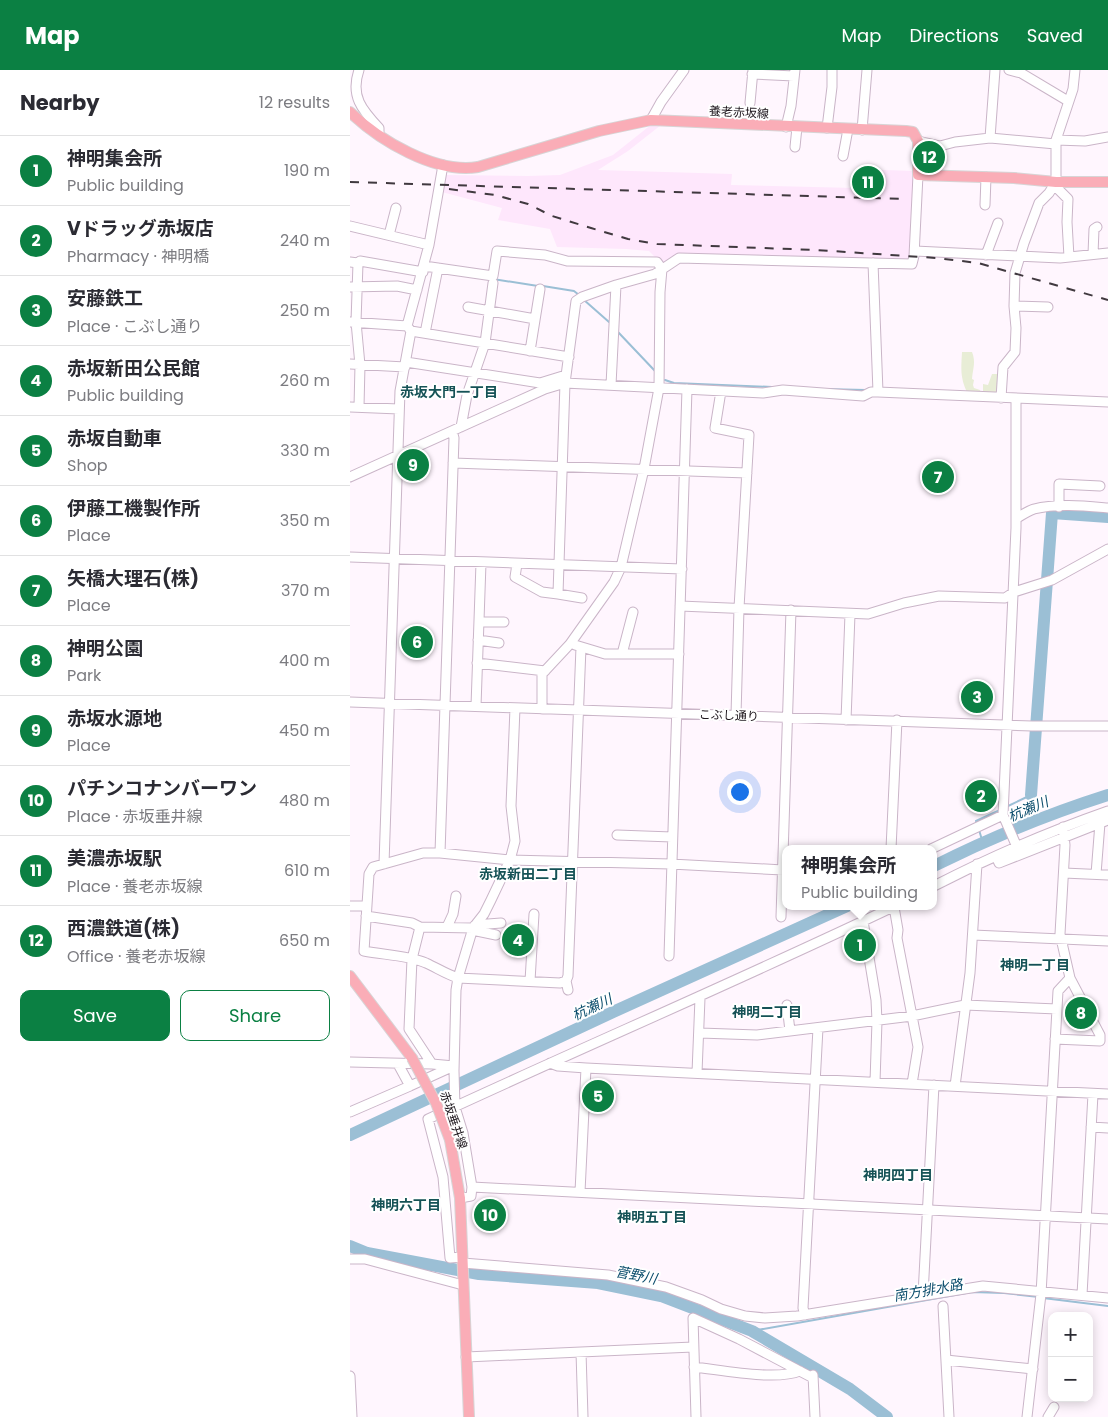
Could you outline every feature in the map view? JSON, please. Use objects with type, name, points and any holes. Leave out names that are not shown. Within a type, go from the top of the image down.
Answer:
[{"type":"main road","name":"養老赤坂線","points":[[350,112],[379,135],[416,156],[443,165],[466,169],[599,131],[651,120],[912,132],[918,141]]},
{"type":"main road","points":[[918,141],[918,175],[1014,178],[1055,183],[1108,182]]},
{"type":"main road","name":"赤坂垂井線","points":[[350,976],[412,1058],[436,1103],[450,1140],[460,1198],[469,1417]]},
{"type":"street","points":[[359,70],[355,77],[354,93],[363,110],[379,128],[379,135]]},
{"type":"street","points":[[651,120],[660,102],[684,70]]},
{"type":"street","points":[[827,128],[832,88],[832,70]]},
{"type":"street","points":[[862,130],[866,70]]},
{"type":"street","points":[[990,138],[995,70]]},
{"type":"street","points":[[1009,70],[1021,73],[1068,101]]},
{"type":"street","points":[[1001,398],[1003,367],[1015,352],[1015,273],[1038,203],[1055,183],[1056,142],[1073,88],[1075,70]]},
{"type":"street","points":[[750,103],[753,72],[794,73],[791,106],[786,126]]},
{"type":"street","points":[[795,147],[797,127]]},
{"type":"street","points":[[843,156],[848,129]]},
{"type":"street","points":[[918,141],[940,146],[955,142],[990,138],[1056,142],[1085,141],[1108,137]]},
{"type":"street","points":[[384,864],[400,391],[409,329],[429,245],[443,165]]},
{"type":"street","points":[[558,594],[566,379],[576,301],[616,285],[655,274],[679,258],[912,264],[915,251],[918,175]]},
{"type":"street","points":[[985,205],[986,177]]},
{"type":"street","points":[[1055,183],[1068,199],[1069,257]]},
{"type":"street","points":[[389,236],[396,208]]},
{"type":"street","points":[[986,255],[998,223]]},
{"type":"street","points":[[350,226],[429,245]]},
{"type":"street","points":[[1093,254],[1094,229],[1097,227]]},
{"type":"street","points":[[399,409],[354,407],[360,365],[353,322],[354,262],[493,276],[497,251],[545,255],[567,261],[657,262],[662,269],[659,388],[644,469],[621,567],[614,582],[570,644],[542,674],[542,708]]},
{"type":"street","points":[[915,251],[1060,258],[1108,253]]},
{"type":"street","points":[[873,263],[878,392]]},
{"type":"street","points":[[426,333],[437,270]]},
{"type":"street","points":[[461,427],[467,395],[485,344],[493,283]]},
{"type":"street","points":[[611,385],[616,285]]},
{"type":"street","points":[[353,288],[397,286],[417,290]]},
{"type":"street","points":[[530,351],[540,289]]},
{"type":"street","points":[[1014,306],[1048,308]]},
{"type":"street","points":[[468,307],[535,318]]},
{"type":"street","points":[[353,322],[409,329],[485,344],[569,357]]},
{"type":"street","points":[[350,364],[405,365],[540,383],[566,379],[611,385],[763,393],[783,390],[863,396],[871,392],[878,392],[1108,402]]},
{"type":"street","points":[[350,477],[566,379]]},
{"type":"street","points":[[669,956],[687,389]]},
{"type":"street","points":[[721,391],[715,428],[749,435],[738,608],[736,716]]},
{"type":"street","points":[[1016,398],[1014,592],[1004,812],[1016,845]]},
{"type":"street","points":[[440,852],[454,438],[452,431]]},
{"type":"street","points":[[453,463],[747,473]]},
{"type":"street","points":[[1059,507],[1059,484],[1100,486]]},
{"type":"street","points":[[1016,518],[1033,509],[1081,506],[1108,508]]},
{"type":"street","points":[[680,606],[868,614],[904,603],[939,596],[1005,598],[1014,592],[1047,582],[1108,549]]},
{"type":"street","points":[[350,558],[682,569]]},
{"type":"street","points":[[476,706],[481,563]]},
{"type":"street","points":[[517,564],[515,578],[542,592],[582,598]]},
{"type":"street","points":[[784,845],[790,610]]},
{"type":"street","points":[[622,654],[633,612]]},
{"type":"street","points":[[846,720],[850,614]]},
{"type":"street","points":[[478,622],[504,622]]},
{"type":"street","points":[[478,640],[499,643]]},
{"type":"street","points":[[570,644],[605,654],[679,654]]},
{"type":"street","points":[[581,647],[578,710],[572,862],[568,976],[567,986],[530,981],[458,978],[444,974],[425,963],[412,959],[364,951],[369,874],[373,867],[423,853],[440,852],[510,860],[572,862],[671,864],[782,870]]},
{"type":"street","points":[[477,663],[545,671]]},
{"type":"street","name":"こぶし通り","points":[[350,702],[846,720],[897,720],[1037,726],[1108,726]]},
{"type":"street","points":[[460,1198],[471,1196],[472,1187],[463,1133],[455,1104],[454,1069],[458,978],[474,928],[492,900],[510,860],[515,842],[511,806],[515,708]]},
{"type":"street","points":[[891,845],[897,720]]},
{"type":"street","points":[[996,856],[999,863],[1108,810]]},
{"type":"street","points":[[937,847],[1004,812]]},
{"type":"street","points":[[937,884],[1016,845],[1104,821],[1096,874]]},
{"type":"street","points":[[1055,1039],[1100,1041],[1100,1035],[1070,978],[1060,934],[1064,873],[1064,832]]},
{"type":"street","points":[[617,835],[672,837]]},
{"type":"street","points":[[955,1086],[970,973],[977,864]]},
{"type":"street","points":[[1064,873],[1108,875]]},
{"type":"street","points":[[781,917],[782,894]]},
{"type":"street","points":[[447,928],[453,914],[456,896]]},
{"type":"street","points":[[350,906],[367,906]]},
{"type":"street","points":[[886,910],[700,998],[455,1104],[428,1120],[443,1177],[450,1258],[608,1275],[666,1287],[721,1309],[745,1316],[766,1318],[805,1314],[983,1286],[1041,1296],[1108,1298]]},
{"type":"street","points":[[895,910],[898,930],[897,938],[918,1047],[912,1084]]},
{"type":"street","points":[[530,981],[534,914]]},
{"type":"street","points":[[366,916],[412,923],[420,927],[474,928],[501,923]]},
{"type":"street","points":[[863,921],[876,1000],[875,1082]]},
{"type":"street","points":[[420,927],[412,959],[409,1029],[432,1064]]},
{"type":"street","points":[[474,928],[496,935]]},
{"type":"street","points":[[973,935],[1108,941]]},
{"type":"street","points":[[1027,1417],[1041,1296],[1056,1009],[1058,991],[1070,978]]},
{"type":"street","points":[[697,1073],[700,998]]},
{"type":"street","points":[[787,1005],[790,1031]]},
{"type":"street","points":[[700,1033],[756,1035],[912,1016],[965,1005],[1056,1009]]},
{"type":"street","points":[[805,1314],[803,1308],[818,1028]]},
{"type":"street","points":[[350,1062],[432,1064],[454,1069]]},
{"type":"street","points":[[550,1063],[558,1066],[586,1068],[816,1081],[875,1082],[1108,1094]]},
{"type":"street","points":[[398,1064],[410,1086]]},
{"type":"street","points":[[580,1192],[586,1068]]},
{"type":"street","points":[[350,1112],[454,1069]]},
{"type":"street","points":[[923,1296],[934,1085]]},
{"type":"street","points":[[1082,1296],[1092,1094]]},
{"type":"street","points":[[1091,1127],[1108,1128]]},
{"type":"street","points":[[472,1187],[1108,1219]]},
{"type":"street","points":[[350,1259],[365,1260],[463,1283]]},
{"type":"street","points":[[943,1306],[949,1417]]},
{"type":"street","points":[[696,1417],[692,1318],[813,1376],[815,1417]]},
{"type":"street","points":[[466,1357],[693,1347]]},
{"type":"street","points":[[581,1352],[583,1417]]},
{"type":"street","points":[[946,1360],[1033,1369]]},
{"type":"street","points":[[694,1367],[771,1375],[792,1374],[800,1371]]},
{"type":"street","points":[[350,1376],[352,1417]]},
{"type":"street","points":[[1048,1417],[1054,1407]]},
{"type":"shaded area","points":[[652,124],[661,125],[628,151],[598,170],[732,174],[731,185],[855,188],[856,169],[913,171],[912,251],[909,262],[678,254],[662,264],[649,251],[557,247],[550,229],[498,220],[502,208],[442,192],[445,175],[560,175],[613,155]]},
{"type":"green space","points":[[962,352],[972,352],[974,362],[973,385],[981,393],[969,396],[966,390],[962,374]]},
{"type":"green space","points":[[992,374],[999,374],[1000,396],[983,395],[983,384],[988,385]]},
{"type":"waterway","points":[[493,279],[538,286]]},
{"type":"waterway","points":[[543,286],[574,291],[579,295]]},
{"type":"waterway","points":[[584,300],[609,322]]},
{"type":"waterway","points":[[618,332],[655,371]]},
{"type":"waterway","points":[[665,380],[674,383],[772,387]]},
{"type":"waterway","points":[[821,389],[866,390]]},
{"type":"waterway","points":[[1031,795],[1052,513],[1108,517]]},
{"type":"waterway","points":[[1006,807],[1031,795]]},
{"type":"waterway","name":"杭瀬川","points":[[937,865],[1019,827],[1108,795]]},
{"type":"waterway","points":[[978,825],[976,821],[1000,810]]},
{"type":"waterway","points":[[979,830],[983,843]]},
{"type":"waterway","name":"杭瀬川","points":[[350,1135],[613,1012],[838,910]]},
{"type":"waterway","name":"菅野川","points":[[350,1246],[367,1253],[479,1274],[598,1283],[661,1296],[752,1331],[850,1389],[887,1417]]},
{"type":"waterway","name":"南方排水路","points":[[752,1331],[972,1292],[1039,1297]]},
{"type":"waterway","name":"南方排水路","points":[[1043,1298],[1108,1306]]},
{"type":"railway","points":[[350,182],[905,199]]},
{"type":"railway","points":[[449,189],[495,195],[528,204],[552,216],[591,228],[628,239],[657,244],[816,250],[936,258],[978,263],[1108,300]]},
{"type":"place","name":"西濃鉄道(株)","points":[[929,157]]},
{"type":"place","name":"美濃赤坂駅","points":[[868,182]]},
{"type":"place","name":"赤坂水源地","points":[[413,465]]},
{"type":"place","name":"矢橋大理石(株)","points":[[938,477]]},
{"type":"place","name":"伊藤工機製作所","points":[[417,642]]},
{"type":"place","name":"安藤鉄工","points":[[977,697]]},
{"type":"place","name":"Vドラッグ赤坂店","points":[[981,796]]},
{"type":"place","name":"赤坂新田公民館","points":[[518,940]]},
{"type":"place","name":"神明集会所","points":[[860,945]]},
{"type":"place","name":"神明公園","points":[[1081,1013]]},
{"type":"place","name":"赤坂自動車","points":[[598,1096]]},
{"type":"place","name":"パチンコナンバーワン","points":[[490,1215]]},
{"type":"district","name":"赤坂大門一丁目","points":[[449,392]]},
{"type":"district","name":"赤坂新田二丁目","points":[[528,874]]},
{"type":"district","name":"神明一丁目","points":[[1035,965]]},
{"type":"district","name":"神明二丁目","points":[[767,1012]]},
{"type":"district","name":"神明四丁目","points":[[898,1175]]},
{"type":"district","name":"神明六丁目","points":[[406,1205]]},
{"type":"district","name":"神明五丁目","points":[[652,1217]]}]
